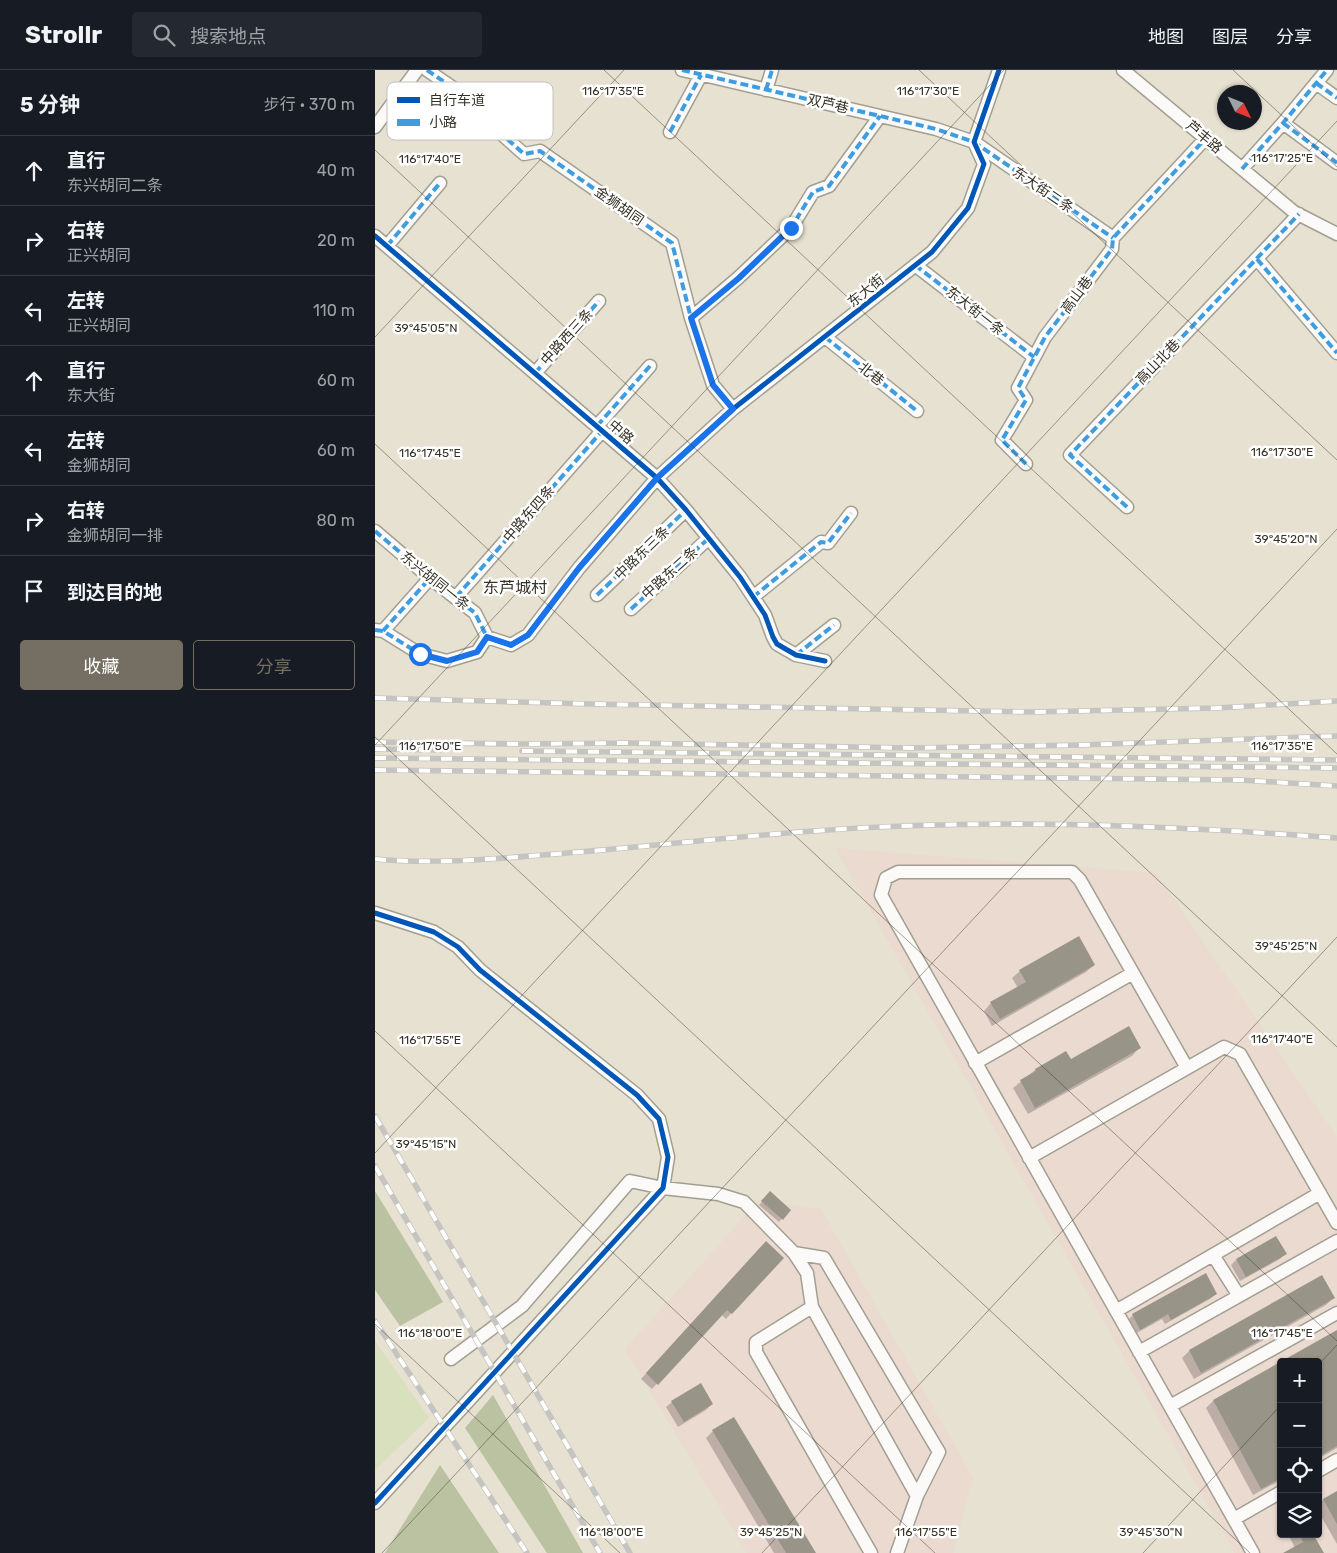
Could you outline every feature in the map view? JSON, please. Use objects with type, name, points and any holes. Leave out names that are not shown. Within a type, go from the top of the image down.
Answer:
[{"type":"street","points":[[408,82],[417,70]]},
{"type":"street","name":"金狮胡同","points":[[427,70],[444,82]]},
{"type":"street","name":"双芦巷","points":[[681,70],[936,129],[974,142]]},
{"type":"street","points":[[766,90],[772,70]]},
{"type":"street","points":[[974,142],[999,70]]},
{"type":"street","name":"芦丰路","points":[[1123,70],[1299,214],[1337,234]]},
{"type":"street","points":[[1242,169],[1327,70]]},
{"type":"street","points":[[670,132],[701,75]]},
{"type":"street","points":[[1316,83],[1337,98]]},
{"type":"street","points":[[375,127],[387,111]]},
{"type":"street","points":[[691,318],[739,278],[791,228],[813,192],[829,186],[879,116]]},
{"type":"street","points":[[1283,123],[1337,163]]},
{"type":"street","name":"高山巷","points":[[1025,464],[1002,440],[1026,400],[1018,388],[1034,357],[1045,338],[1112,249],[1113,238],[1205,138]]},
{"type":"street","name":"金狮胡同","points":[[508,140],[524,154],[540,151],[672,243],[691,318],[713,385],[733,409]]},
{"type":"street","name":"东大街二条","points":[[974,142],[1113,238]]},
{"type":"street","name":"东大街","points":[[487,637],[511,645],[528,635],[579,568],[657,478],[733,409],[932,252],[968,208],[984,164],[974,142]]},
{"type":"street","points":[[387,246],[440,183]]},
{"type":"street","name":"高山北巷","points":[[1127,506],[1070,454],[1299,214]]},
{"type":"street","name":"中路","points":[[375,236],[657,478],[687,510],[740,577],[765,615],[777,644],[796,655],[825,661]]},
{"type":"street","points":[[1257,259],[1337,353]]},
{"type":"street","name":"东大街一条","points":[[915,265],[1034,357]]},
{"type":"street","name":"中路西三条","points":[[535,373],[599,301]]},
{"type":"street","name":"北巷","points":[[825,337],[917,411]]},
{"type":"street","name":"中路东四条","points":[[456,598],[650,366]]},
{"type":"street","name":"中路东三条","points":[[597,595],[687,510]]},
{"type":"street","points":[[753,597],[821,542],[828,543],[851,513]]},
{"type":"street","name":"东兴胡同一条","points":[[375,531],[475,614],[487,637]]},
{"type":"street","name":"中路东二条","points":[[631,608],[709,538]]},
{"type":"street","points":[[430,578],[379,631],[420,654],[447,661],[477,652],[487,637]]},
{"type":"street","points":[[796,655],[834,625]]},
{"type":"street","points":[[1187,1068],[1080,880],[1072,872],[898,872],[886,878],[881,895],[1253,1553]]},
{"type":"street","points":[[375,913],[434,932],[459,947],[481,970],[637,1095],[659,1120],[668,1157],[663,1188],[375,1503]]},
{"type":"street","points":[[975,1062],[1133,973]]},
{"type":"street","points":[[1029,1158],[1224,1047],[1241,1054],[1337,1223]]},
{"type":"street","points":[[451,1359],[522,1306],[630,1181],[663,1188],[718,1194],[744,1202],[795,1253],[807,1273],[812,1307],[917,1496]]},
{"type":"street","points":[[1116,1310],[1320,1193]]},
{"type":"street","points":[[1139,1352],[1337,1241]]},
{"type":"street","points":[[795,1253],[825,1258],[939,1452],[917,1496],[897,1553]]},
{"type":"street","points":[[1213,1254],[1239,1296]]},
{"type":"street","points":[[812,1307],[757,1342],[756,1352],[871,1553]]},
{"type":"street","points":[[1170,1406],[1337,1314]]},
{"type":"street","points":[[1322,1469],[1337,1460]]},
{"type":"street","points":[[1234,1519],[1279,1493]]},
{"type":"shaded area","points":[[835,848],[1156,873],[1337,1137],[1337,1553],[1235,1553]]},
{"type":"shaded area","points":[[759,1200],[821,1209],[973,1478],[953,1553],[747,1553],[625,1349]]},
{"type":"green space","points":[[375,1191],[443,1302],[400,1326],[375,1290]]},
{"type":"green space","points":[[375,1341],[429,1418],[375,1470]]},
{"type":"green space","points":[[493,1395],[583,1553],[547,1553],[465,1428]]},
{"type":"green space","points":[[440,1465],[499,1553],[385,1553]]},
{"type":"building","points":[[1079,936],[1095,965],[1000,1019],[990,1002],[1026,982],[1019,970]]},
{"type":"building","points":[[1129,1026],[1141,1048],[1035,1108],[1020,1080],[1066,1051],[1071,1059]]},
{"type":"building","points":[[770,1191],[791,1210],[783,1220],[761,1201]]},
{"type":"building","points":[[1276,1236],[1287,1254],[1246,1277],[1236,1259]]},
{"type":"building","points":[[766,1241],[784,1258],[732,1314],[727,1310],[658,1385],[646,1373]]},
{"type":"building","points":[[1206,1273],[1217,1294],[1171,1320],[1168,1314],[1140,1330],[1132,1314]]},
{"type":"building","points":[[1322,1275],[1335,1298],[1201,1373],[1189,1350]]},
{"type":"building","points":[[1337,1330],[1337,1446],[1322,1455],[1322,1358],[1287,1358]]},
{"type":"building","points":[[1277,1364],[1277,1480],[1261,1489],[1213,1400]]},
{"type":"building","points":[[701,1383],[713,1404],[684,1422],[671,1401]]},
{"type":"building","points":[[734,1417],[816,1553],[786,1553],[712,1430]]},
{"type":"building","points":[[1337,1491],[1337,1524],[1323,1499]]},
{"type":"building","points":[[1301,1538],[1315,1538],[1324,1553],[1283,1553],[1303,1542]]},
{"type":"railway","points":[[375,698],[1032,712],[1217,708],[1337,701]]},
{"type":"railway","points":[[375,742],[629,743],[910,748],[1080,745],[1337,736]]},
{"type":"railway","points":[[375,749],[440,750]]},
{"type":"railway","points":[[522,751],[1337,760]]},
{"type":"railway","points":[[375,758],[1337,768]]},
{"type":"railway","points":[[375,770],[1240,780],[1337,786]]},
{"type":"railway","points":[[375,859],[433,861],[491,859],[814,831],[945,825],[1010,824],[1141,827],[1337,838]]},
{"type":"railway","points":[[375,1116],[630,1553]]},
{"type":"railway","points":[[375,1166],[600,1553]]},
{"type":"railway","points":[[375,1321],[527,1553]]},
{"type":"marked path","points":[[427,70],[444,82]]},
{"type":"marked path","points":[[682,70],[936,129],[974,142],[1113,238]]},
{"type":"marked path","points":[[766,90],[772,70]]},
{"type":"marked path","points":[[1242,169],[1327,70]]},
{"type":"marked path","points":[[670,132],[701,75]]},
{"type":"marked path","points":[[1316,83],[1337,98]]},
{"type":"marked path","points":[[691,318],[738,278],[791,228],[813,192],[829,186],[880,116]]},
{"type":"marked path","points":[[1283,123],[1337,163]]},
{"type":"marked path","points":[[1026,464],[1002,440],[1026,400],[1018,388],[1045,337],[1112,249],[1113,238],[1206,138]]},
{"type":"marked path","points":[[508,140],[524,154],[540,151],[672,243],[691,318],[713,385],[733,409]]},
{"type":"marked path","points":[[387,246],[440,183]]},
{"type":"marked path","points":[[1127,507],[1070,455],[1299,214]]},
{"type":"marked path","points":[[1257,259],[1337,353]]},
{"type":"marked path","points":[[915,265],[1034,357]]},
{"type":"marked path","points":[[535,373],[599,301]]},
{"type":"marked path","points":[[825,337],[917,411]]},
{"type":"marked path","points":[[597,426],[650,366]]},
{"type":"marked path","points":[[456,597],[602,431]]},
{"type":"marked path","points":[[597,595],[686,510]]},
{"type":"marked path","points":[[753,597],[821,542],[828,543],[851,513]]},
{"type":"marked path","points":[[375,531],[475,613],[487,637]]},
{"type":"marked path","points":[[631,609],[709,538]]},
{"type":"marked path","points":[[383,631],[430,578]]},
{"type":"marked path","points":[[796,655],[834,625]]},
{"type":"marked path","points":[[375,630],[383,631],[420,654],[447,661],[477,652],[487,637]]},
{"type":"cycle path","points":[[487,637],[511,645],[528,635],[579,568],[657,478],[733,409],[932,252],[968,208],[984,164],[974,142],[999,70]]},
{"type":"cycle path","points":[[375,236],[657,478],[686,510],[740,577],[765,615],[777,644],[796,655],[825,661]]},
{"type":"cycle path","points":[[375,913],[434,932],[458,947],[480,970],[637,1095],[659,1119],[668,1157],[663,1188],[375,1503]]},
{"type":"district","name":"东芦城村","points":[[515,587]]},
{"type":"route","points":[[420,654],[447,661],[477,652],[487,637],[511,645],[528,635],[579,568],[657,478],[733,409],[713,385],[691,318],[739,278],[791,228]]}]
